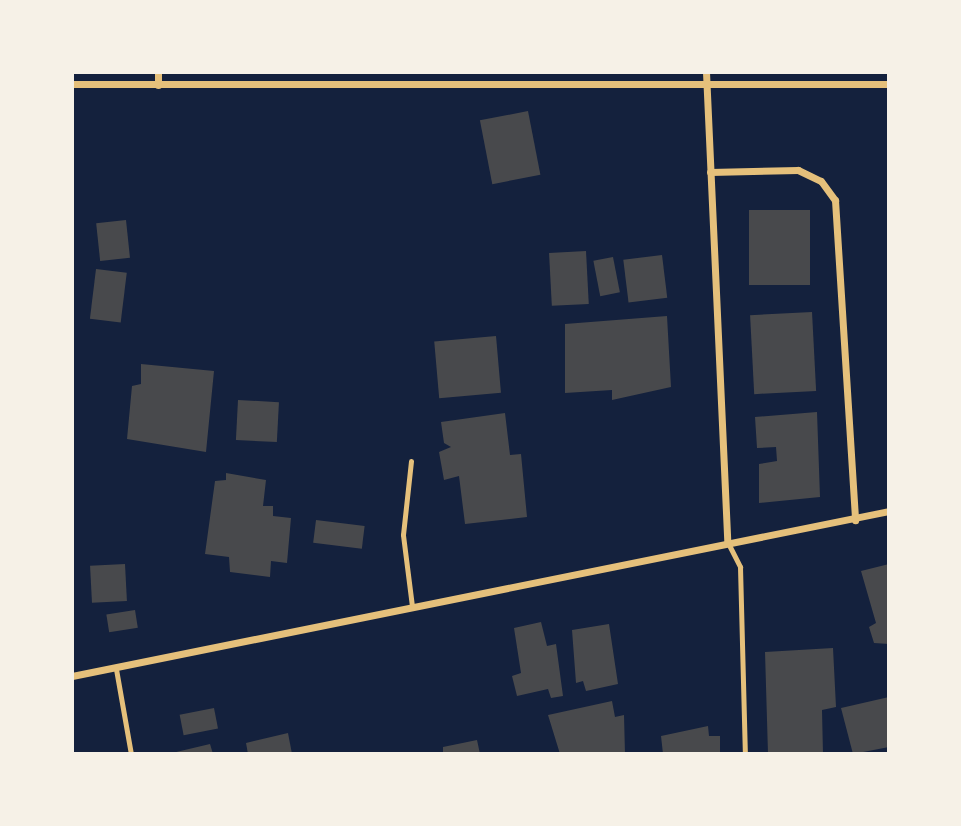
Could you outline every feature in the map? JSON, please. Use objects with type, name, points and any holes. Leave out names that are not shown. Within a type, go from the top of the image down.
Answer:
[{"type":"street","points":[[158,72],[158,85]]},
{"type":"street","points":[[706,72],[727,541]]},
{"type":"street","points":[[72,84],[889,83]]},
{"type":"street","points":[[710,172],[798,170],[821,181],[835,200],[855,520]]},
{"type":"street","points":[[72,676],[727,541],[855,520],[889,511]]},
{"type":"lane","points":[[411,461],[403,535],[412,606]]},
{"type":"lane","points":[[727,541],[740,567],[744,754]]},
{"type":"lane","points":[[116,669],[131,754]]},
{"type":"building","points":[[528,111],[540,175],[492,184],[480,120]]},
{"type":"building","points":[[749,210],[810,210],[810,285],[749,285]]},
{"type":"building","points":[[126,220],[130,258],[100,261],[96,223]]},
{"type":"building","points":[[586,251],[589,304],[552,306],[549,253]]},
{"type":"building","points":[[662,255],[667,298],[629,302],[623,260]]},
{"type":"building","points":[[613,257],[620,292],[600,296],[593,261]]},
{"type":"building","points":[[96,269],[127,273],[121,322],[90,319]]},
{"type":"building","points":[[812,312],[816,391],[754,394],[750,315]]},
{"type":"building","points":[[667,316],[671,387],[612,400],[612,390],[565,393],[565,324]]},
{"type":"building","points":[[496,336],[501,393],[439,398],[434,341]]},
{"type":"building","points":[[141,364],[214,371],[206,452],[127,439],[132,386],[141,384]]},
{"type":"building","points":[[238,400],[279,402],[277,442],[236,440]]},
{"type":"building","points":[[817,412],[820,497],[759,503],[759,464],[777,461],[776,447],[757,448],[755,417]]},
{"type":"building","points":[[505,413],[510,455],[521,454],[527,517],[465,524],[459,476],[444,480],[439,452],[451,447],[444,443],[441,422]]},
{"type":"building","points":[[226,473],[266,480],[263,506],[273,506],[273,516],[291,518],[287,563],[271,561],[270,577],[230,572],[229,557],[205,554],[215,481],[226,480]]},
{"type":"building","points":[[316,520],[365,526],[362,549],[313,543]]},
{"type":"building","points":[[125,564],[127,601],[92,603],[90,566]]},
{"type":"building","points":[[889,564],[889,644],[874,643],[869,627],[876,623],[861,571]]},
{"type":"building","points":[[135,610],[138,628],[109,632],[106,615]]},
{"type":"building","points":[[541,622],[547,646],[556,644],[563,696],[551,698],[548,689],[517,696],[512,676],[521,673],[514,628]]},
{"type":"building","points":[[609,624],[618,684],[586,691],[583,681],[576,683],[572,630]]},
{"type":"building","points":[[833,648],[836,707],[822,710],[823,754],[768,754],[765,652]]},
{"type":"building","points":[[889,697],[889,747],[853,754],[841,708]]},
{"type":"building","points":[[612,701],[615,717],[624,715],[625,754],[560,754],[548,715]]},
{"type":"building","points":[[214,708],[218,729],[184,735],[180,715]]},
{"type":"building","points":[[708,726],[709,736],[720,736],[720,754],[663,754],[661,736]]},
{"type":"building","points":[[288,733],[292,754],[248,754],[246,743]]},
{"type":"building","points":[[477,740],[480,754],[443,754],[443,747]]},
{"type":"building","points":[[210,744],[213,754],[172,754],[172,753]]}]
